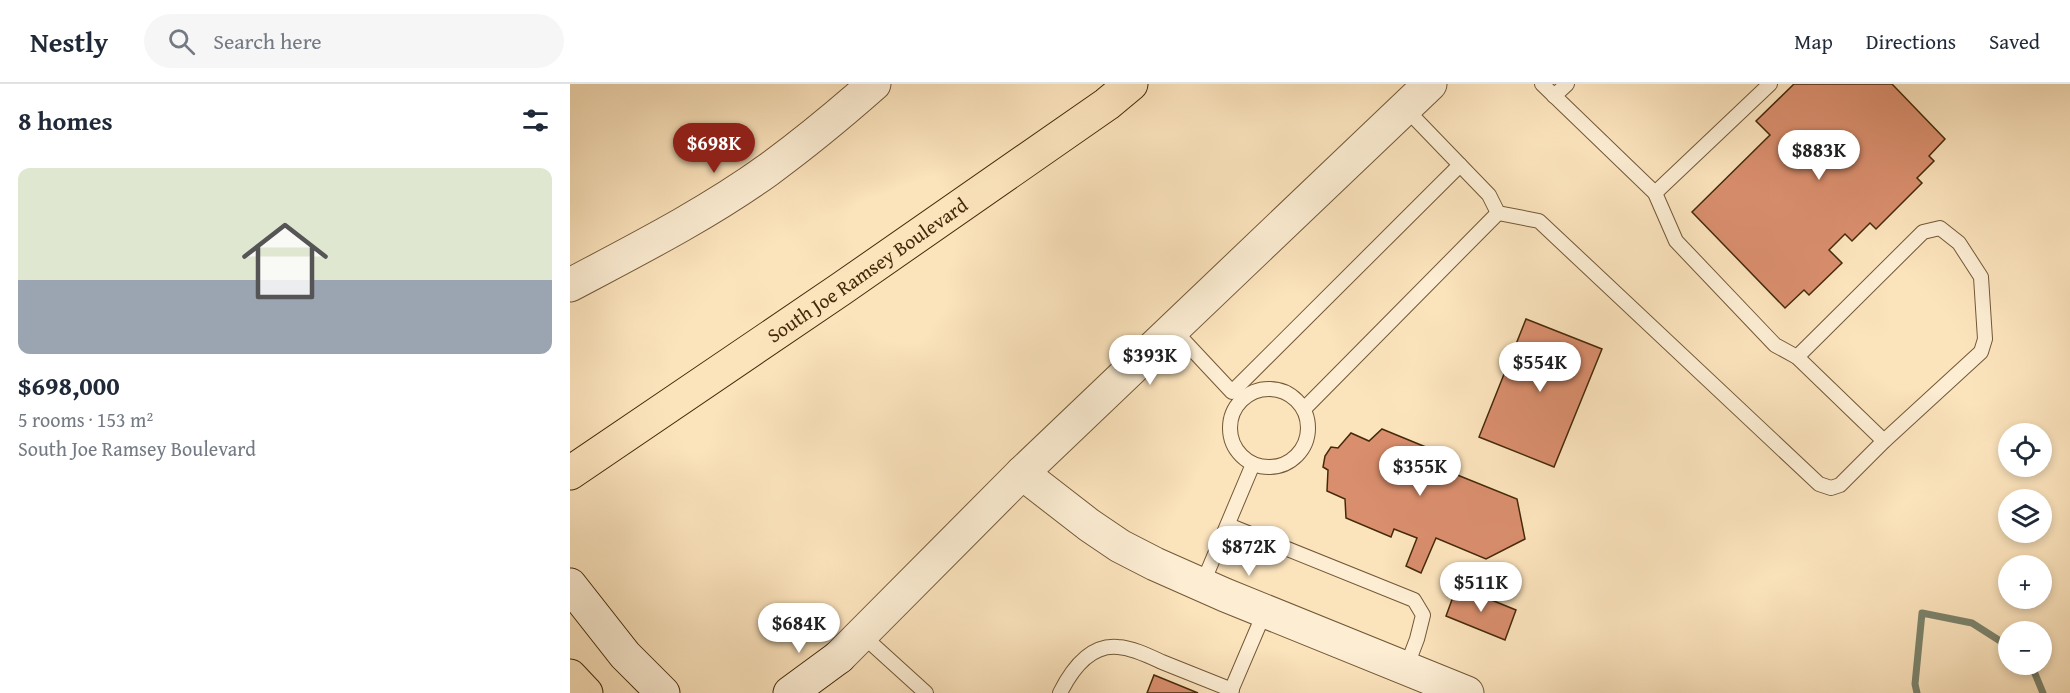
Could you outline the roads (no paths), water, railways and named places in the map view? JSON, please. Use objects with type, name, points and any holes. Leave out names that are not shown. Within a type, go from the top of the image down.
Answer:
[{"type":"highway","name":"South Joe Ramsey Boulevard","points":[[570,473],[841,289],[1098,110],[1131,84]]},
{"type":"highway","points":[[570,676],[586,693]]},
{"type":"street","points":[[570,285],[696,215],[766,171],[835,118],[874,84]]},
{"type":"street","points":[[790,693],[850,646],[1022,473],[1430,84]]},
{"type":"street","points":[[1022,473],[1089,525],[1120,546],[1155,564],[1467,693]]},
{"type":"street","points":[[570,585],[625,655],[663,693]]},
{"type":"street","points":[[816,693],[850,646]]},
{"type":"lane","points":[[1542,84],[1655,193],[1676,241],[1775,345],[1797,357],[1884,441]]},
{"type":"lane","points":[[1554,96],[1567,84]]},
{"type":"lane","points":[[1655,193],[1770,84]]},
{"type":"lane","points":[[1405,108],[1489,195],[1497,213]]},
{"type":"lane","points":[[1236,396],[1269,388],[1289,394],[1304,409],[1308,430],[1301,450],[1285,464],[1274,467],[1253,464],[1244,459],[1232,441],[1230,419],[1236,396],[1460,165]]},
{"type":"lane","points":[[1497,213],[1539,221],[1819,484],[1830,488],[1840,485],[1884,441],[1981,352],[1985,339],[1981,277],[1959,243],[1940,228],[1923,232],[1797,357]]},
{"type":"lane","points":[[1304,409],[1497,213]]},
{"type":"lane","points":[[1173,329],[1236,396]]},
{"type":"lane","points":[[1202,585],[1253,464]]},
{"type":"lane","points":[[1228,525],[1414,600],[1423,615],[1406,668]]},
{"type":"lane","points":[[1060,693],[1070,674],[1082,660],[1100,650],[1117,646],[1135,651],[1231,692],[1265,611]]},
{"type":"lane","points":[[850,646],[926,693]]},
{"type":"waterway","points":[[1917,693],[1915,684],[1922,613],[1972,623],[1998,640]]},
{"type":"waterway","points":[[2036,675],[2043,693]]}]
